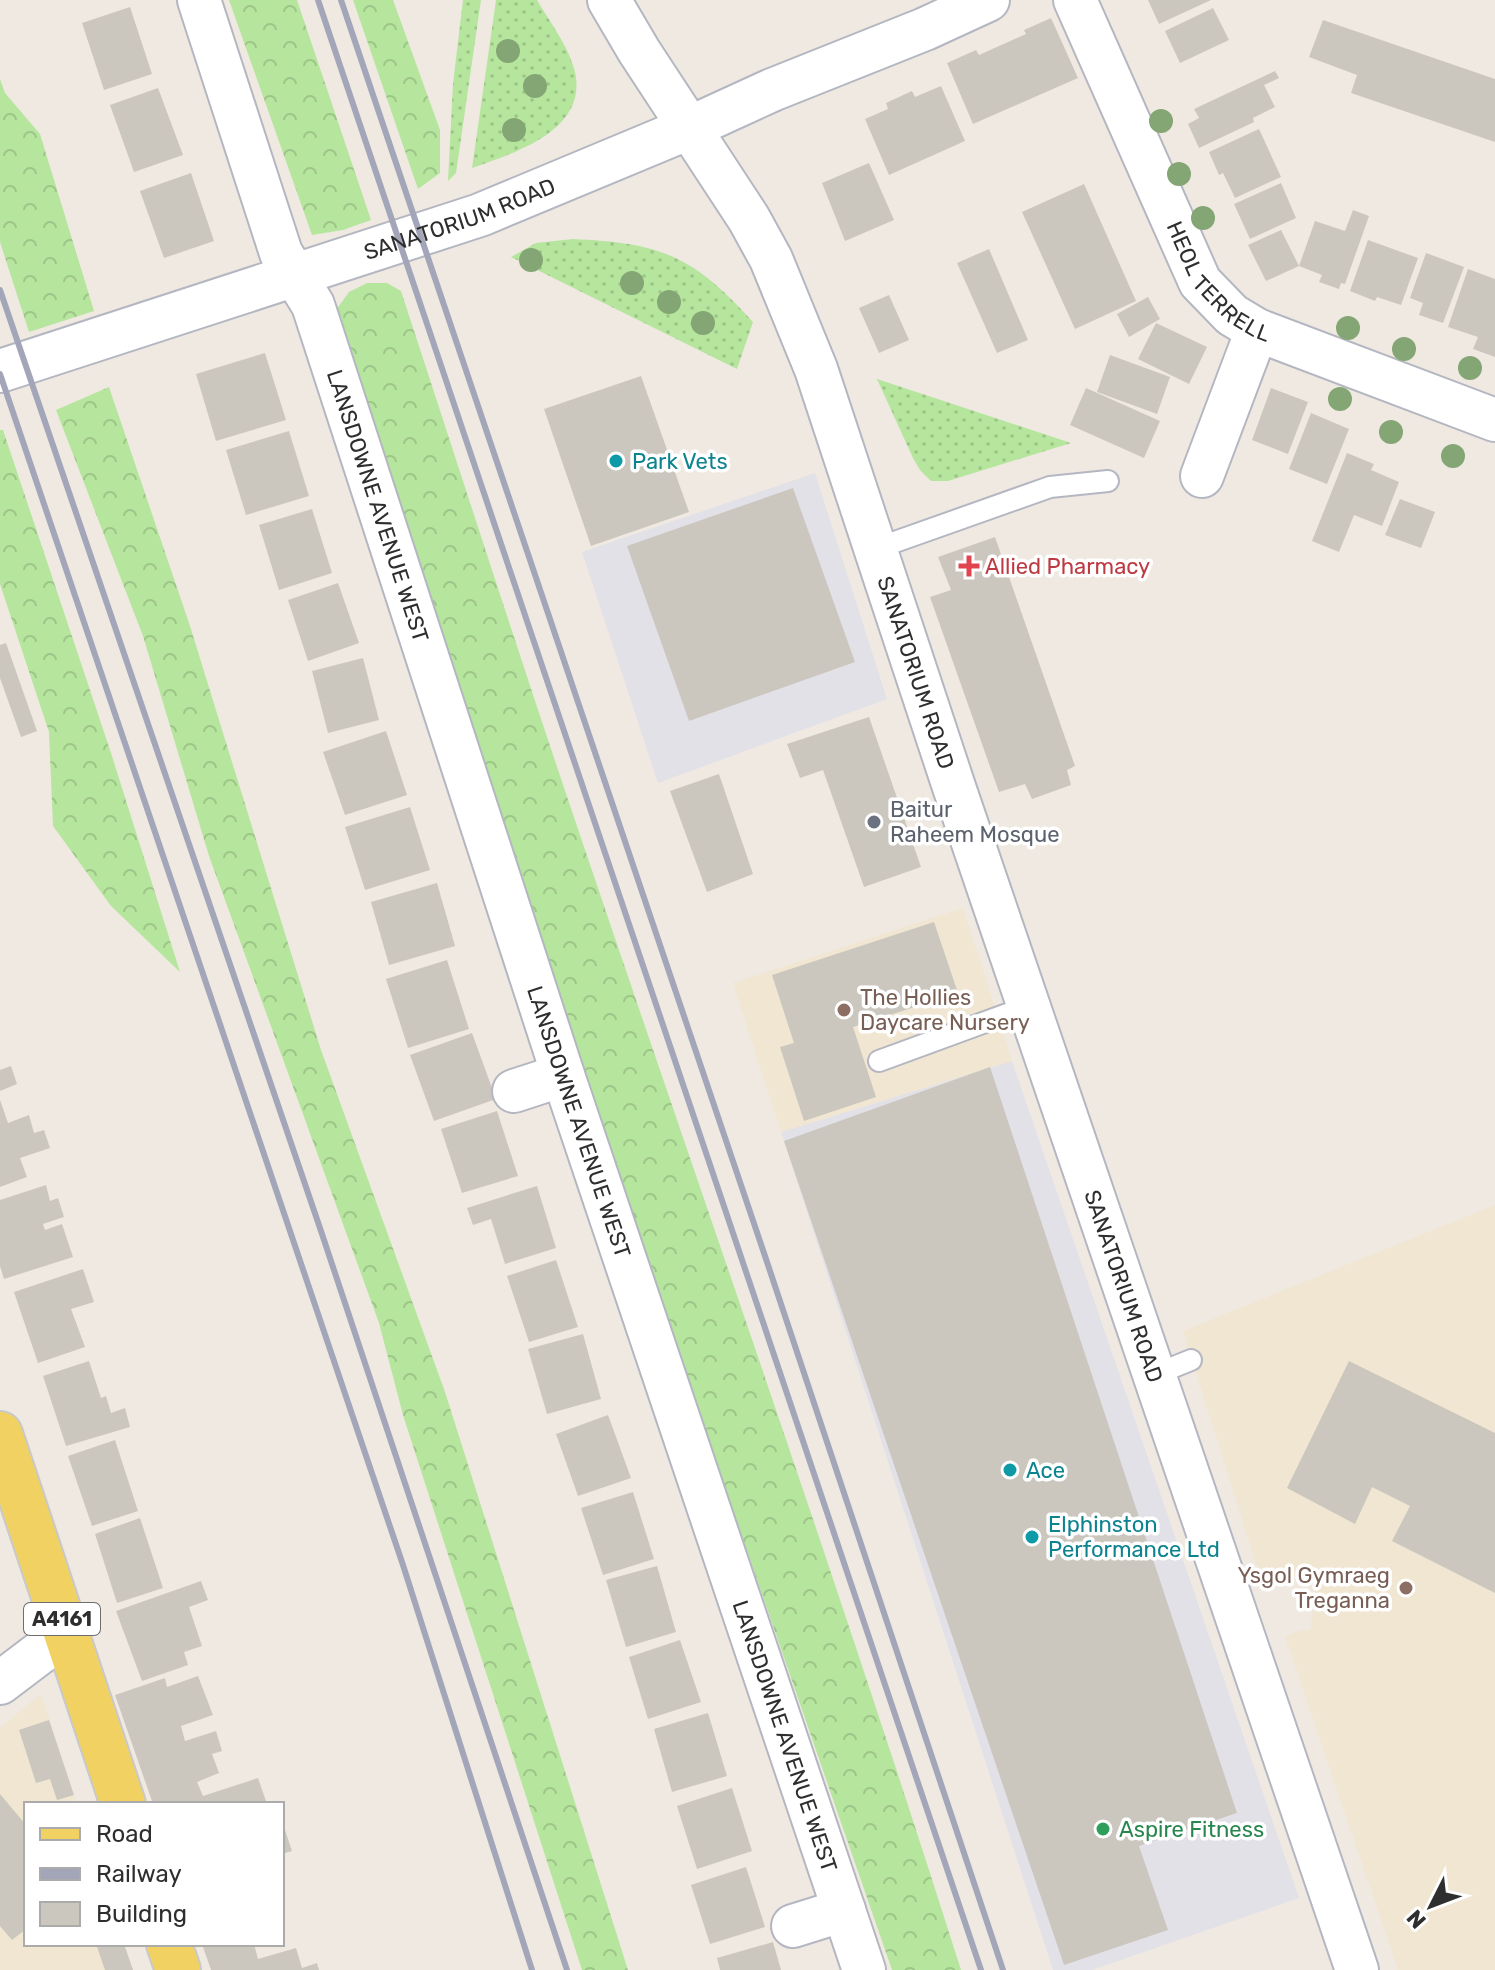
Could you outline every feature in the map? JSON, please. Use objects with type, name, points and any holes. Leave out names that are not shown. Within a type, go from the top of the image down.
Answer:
[{"type":"main road","name":"A4161","points":[[0,1434],[122,1802]]},
{"type":"main road","points":[[170,1946],[178,1970]]},
{"type":"street","name":"LANSDOWNE AVENUE WEST","points":[[199,0],[281,253],[313,305],[563,1075],[864,1970]]},
{"type":"street","points":[[609,0],[689,128],[988,0]]},
{"type":"street","name":"HEOL TERRELL","points":[[1075,0],[1200,282],[1232,315],[1257,330],[1495,420]]},
{"type":"street","name":"SANATORIUM ROAD","points":[[0,371],[480,215],[689,128],[749,219],[771,259],[816,369],[1029,1006],[1173,1368],[1357,1970]]},
{"type":"street","points":[[1202,476],[1257,330]]},
{"type":"street","points":[[514,1091],[563,1075]]},
{"type":"street","points":[[0,1683],[66,1633]]},
{"type":"street","points":[[793,1926],[844,1910]]},
{"type":"lane","points":[[875,549],[1050,487],[1108,481]]},
{"type":"lane","points":[[879,1061],[1029,1006]]},
{"type":"shaded area","points":[[815,473],[887,699],[658,783],[582,552]]},
{"type":"shaded area","points":[[963,908],[1012,1061],[781,1132],[733,983]]},
{"type":"shaded area","points":[[1012,1061],[1299,1898],[1092,1970],[1053,1970],[781,1132]]},
{"type":"shaded area","name":"Ysgol Gymraeg Treganna","points":[[1495,1205],[1495,1970],[1398,1970],[1285,1636],[1302,1630],[1310,1631],[1318,1579],[1269,1573],[1256,1564],[1183,1331]]},
{"type":"shaded area","points":[[41,1694],[76,1802],[24,1802],[24,1946],[125,1946],[133,1970],[0,1970],[0,1728]]},
{"type":"green space","points":[[229,0],[297,0],[371,220],[343,230],[312,235]]},
{"type":"green space","points":[[353,0],[393,0],[440,130],[440,173],[418,189]]},
{"type":"green space","points":[[463,0],[481,0],[456,173],[448,181],[453,84]]},
{"type":"green space","points":[[496,0],[537,0],[568,53],[575,72],[576,92],[570,110],[544,136],[508,155],[472,168]]},
{"type":"green space","points":[[0,79],[5,93],[40,134],[94,311],[29,332],[0,242]]},
{"type":"green space","points":[[573,239],[630,244],[653,250],[674,257],[712,282],[753,322],[737,369],[511,257],[536,243]]},
{"type":"green space","points":[[367,283],[387,283],[401,291],[556,764],[821,1542],[961,1970],[892,1970],[670,1328],[562,1031],[564,1005],[496,812],[336,310],[349,292]]},
{"type":"green space","points":[[877,379],[1071,443],[948,481],[931,481],[913,458]]},
{"type":"green space","points":[[109,387],[190,626],[321,1050],[445,1392],[628,1970],[582,1970],[403,1415],[379,1323],[209,856],[143,636],[56,410]]},
{"type":"green space","points":[[0,430],[3,430],[111,753],[180,972],[111,906],[53,826],[49,732],[0,584]]},
{"type":"building","points":[[1148,0],[1211,0],[1159,24]]},
{"type":"building","points":[[130,7],[152,74],[104,90],[82,23]]},
{"type":"building","points":[[1213,8],[1229,40],[1180,63],[1165,31]]},
{"type":"building","points":[[1051,18],[1078,78],[973,124],[947,63],[976,50],[979,55],[1026,34],[1024,30]]},
{"type":"building","points":[[1323,20],[1495,79],[1495,142],[1351,93],[1357,75],[1309,57]]},
{"type":"building","points":[[1275,71],[1279,78],[1264,85],[1275,107],[1253,118],[1254,122],[1199,148],[1188,124],[1199,118],[1194,109]]},
{"type":"building","points":[[941,86],[965,141],[889,175],[865,119],[888,109],[886,103],[912,91],[915,97]]},
{"type":"building","points":[[158,88],[183,155],[134,172],[110,105]]},
{"type":"building","points":[[1259,129],[1281,177],[1235,198],[1223,173],[1219,175],[1209,152]]},
{"type":"building","points":[[869,163],[894,220],[845,241],[822,183]]},
{"type":"building","points":[[191,173],[214,241],[164,258],[140,191]]},
{"type":"building","points":[[1281,183],[1296,218],[1250,239],[1234,204]]},
{"type":"building","points":[[1084,184],[1136,301],[1075,329],[1022,212]]},
{"type":"building","points":[[1353,210],[1369,216],[1345,284],[1341,283],[1339,289],[1319,282],[1322,275],[1299,266],[1315,221],[1345,231]]},
{"type":"building","points":[[1281,230],[1299,266],[1266,281],[1248,245]]},
{"type":"building","points":[[1368,240],[1418,258],[1401,305],[1377,297],[1375,301],[1350,291]]},
{"type":"building","points":[[989,249],[1028,340],[997,353],[957,263]]},
{"type":"building","points":[[1426,253],[1464,267],[1443,323],[1419,315],[1423,303],[1410,298]]},
{"type":"building","points":[[1468,269],[1495,279],[1495,357],[1473,349],[1478,337],[1448,327]]},
{"type":"building","points":[[889,295],[909,340],[879,353],[859,308]]},
{"type":"building","points":[[1148,297],[1160,319],[1129,337],[1117,314]]},
{"type":"building","points":[[1156,323],[1207,347],[1189,384],[1138,359]]},
{"type":"building","points":[[265,353],[286,420],[216,441],[196,374]]},
{"type":"building","points":[[1110,355],[1170,377],[1157,414],[1097,392]]},
{"type":"building","name":"Park Vets","points":[[641,376],[689,512],[591,546],[544,409]]},
{"type":"building","points":[[1086,388],[1160,421],[1144,458],[1070,425]]},
{"type":"building","points":[[1271,388],[1308,402],[1288,454],[1252,440]]},
{"type":"building","points":[[1311,413],[1349,429],[1327,484],[1289,469]]},
{"type":"building","points":[[289,431],[309,496],[246,515],[226,450]]},
{"type":"building","points":[[1347,453],[1374,464],[1371,470],[1399,482],[1382,526],[1354,515],[1339,552],[1312,541]]},
{"type":"building","points":[[793,488],[855,662],[689,721],[627,546]]},
{"type":"building","points":[[1400,499],[1435,512],[1421,548],[1385,535]]},
{"type":"building","points":[[312,509],[332,573],[279,590],[259,525]]},
{"type":"building","points":[[995,537],[1075,766],[1067,770],[1071,785],[1032,799],[1025,784],[999,792],[930,597],[951,590],[938,557]]},
{"type":"building","points":[[338,583],[359,643],[308,661],[288,600]]},
{"type":"building","points":[[6,643],[37,731],[21,737],[0,678],[0,645]]},
{"type":"building","points":[[363,658],[379,720],[328,733],[312,671]]},
{"type":"building","name":"Baitur Raheem Mosque","points":[[869,717],[921,867],[864,887],[823,770],[800,778],[787,744]]},
{"type":"building","points":[[386,731],[407,795],[345,815],[323,752]]},
{"type":"building","points":[[719,774],[753,874],[707,892],[670,791]]},
{"type":"building","points":[[410,807],[430,870],[365,890],[345,827]]},
{"type":"building","points":[[437,883],[455,946],[389,965],[371,902]]},
{"type":"building","name":"The Hollies Daycare Nursery","points":[[934,922],[958,993],[853,1027],[876,1097],[804,1121],[780,1047],[794,1043],[772,975]]},
{"type":"building","points":[[447,960],[469,1029],[408,1048],[386,979]]},
{"type":"building","points":[[472,1033],[496,1099],[434,1121],[410,1055]]},
{"type":"building","points":[[11,1066],[17,1084],[0,1091],[0,1070]]},
{"type":"building","points":[[990,1067],[1237,1813],[1139,1846],[1168,1930],[1064,1965],[784,1141]]},
{"type":"building","points":[[0,1100],[8,1123],[29,1115],[34,1133],[44,1130],[50,1148],[20,1158],[27,1177],[0,1187]]},
{"type":"building","points":[[497,1111],[518,1176],[462,1193],[441,1129]]},
{"type":"building","points":[[46,1185],[50,1201],[58,1198],[64,1217],[43,1224],[45,1230],[62,1224],[73,1257],[4,1279],[0,1266],[0,1200]]},
{"type":"building","points":[[537,1186],[556,1248],[505,1264],[491,1219],[473,1225],[467,1208]]},
{"type":"building","points":[[556,1260],[578,1327],[529,1342],[507,1276]]},
{"type":"building","points":[[83,1269],[94,1302],[71,1309],[85,1347],[38,1363],[14,1292]]},
{"type":"building","points":[[583,1334],[601,1399],[547,1414],[528,1349]]},
{"type":"building","points":[[89,1361],[101,1398],[106,1396],[111,1413],[125,1408],[130,1427],[66,1446],[43,1376]]},
{"type":"building","points":[[1349,1361],[1495,1433],[1495,1593],[1392,1541],[1410,1506],[1372,1487],[1355,1524],[1287,1488]]},
{"type":"building","points":[[608,1415],[631,1478],[578,1496],[556,1434]]},
{"type":"building","points":[[115,1440],[138,1511],[92,1526],[68,1456]]},
{"type":"building","points":[[633,1492],[654,1559],[603,1575],[581,1508]]},
{"type":"building","points":[[140,1518],[163,1588],[117,1603],[95,1534]]},
{"type":"building","points":[[657,1566],[676,1632],[626,1647],[606,1580]]},
{"type":"building","points":[[201,1581],[208,1600],[189,1607],[202,1646],[184,1652],[188,1665],[142,1681],[116,1611]]},
{"type":"building","points":[[680,1640],[701,1702],[648,1719],[629,1657]]},
{"type":"building","points":[[198,1676],[213,1715],[181,1726],[185,1741],[216,1731],[222,1751],[212,1754],[219,1773],[197,1782],[203,1796],[258,1778],[266,1802],[152,1802],[115,1695],[165,1678],[167,1687]]},
{"type":"building","points":[[708,1713],[727,1776],[672,1792],[654,1729]]},
{"type":"building","points":[[49,1720],[74,1795],[57,1800],[50,1779],[36,1783],[19,1730]]},
{"type":"building","points":[[732,1788],[752,1851],[697,1869],[677,1806]]},
{"type":"building","points":[[0,1794],[24,1823],[24,1931],[12,1940],[0,1926]]},
{"type":"building","points":[[284,1827],[292,1851],[284,1853]]},
{"type":"building","points":[[746,1867],[765,1927],[710,1944],[691,1885]]},
{"type":"building","points":[[773,1942],[781,1970],[720,1970],[717,1958]]},
{"type":"building","points":[[97,1946],[125,1946],[133,1970],[105,1970]]},
{"type":"building","points":[[203,1946],[255,1946],[258,1959],[296,1948],[302,1968],[317,1963],[319,1970],[211,1970]]},
{"type":"railway","points":[[318,0],[981,1970]]},
{"type":"railway","points":[[341,0],[1003,1970]]},
{"type":"railway","points":[[0,290],[321,1231],[567,1970]]},
{"type":"railway","points":[[0,374],[403,1565],[532,1970]]},
{"type":"place","name":"Park Vets","points":[[616,461]]},
{"type":"place","name":"Allied Pharmacy","points":[[969,566]]},
{"type":"place","name":"Baitur Raheem Mosque","points":[[874,822]]},
{"type":"place","name":"The Hollies Daycare Nursery","points":[[844,1010]]},
{"type":"place","name":"Ace","points":[[1010,1470]]},
{"type":"place","name":"Elphinston Performance Ltd","points":[[1032,1537]]},
{"type":"place","name":"Ysgol Gymraeg Treganna","points":[[1406,1588]]},
{"type":"place","name":"Aspire Fitness","points":[[1103,1829]]}]
